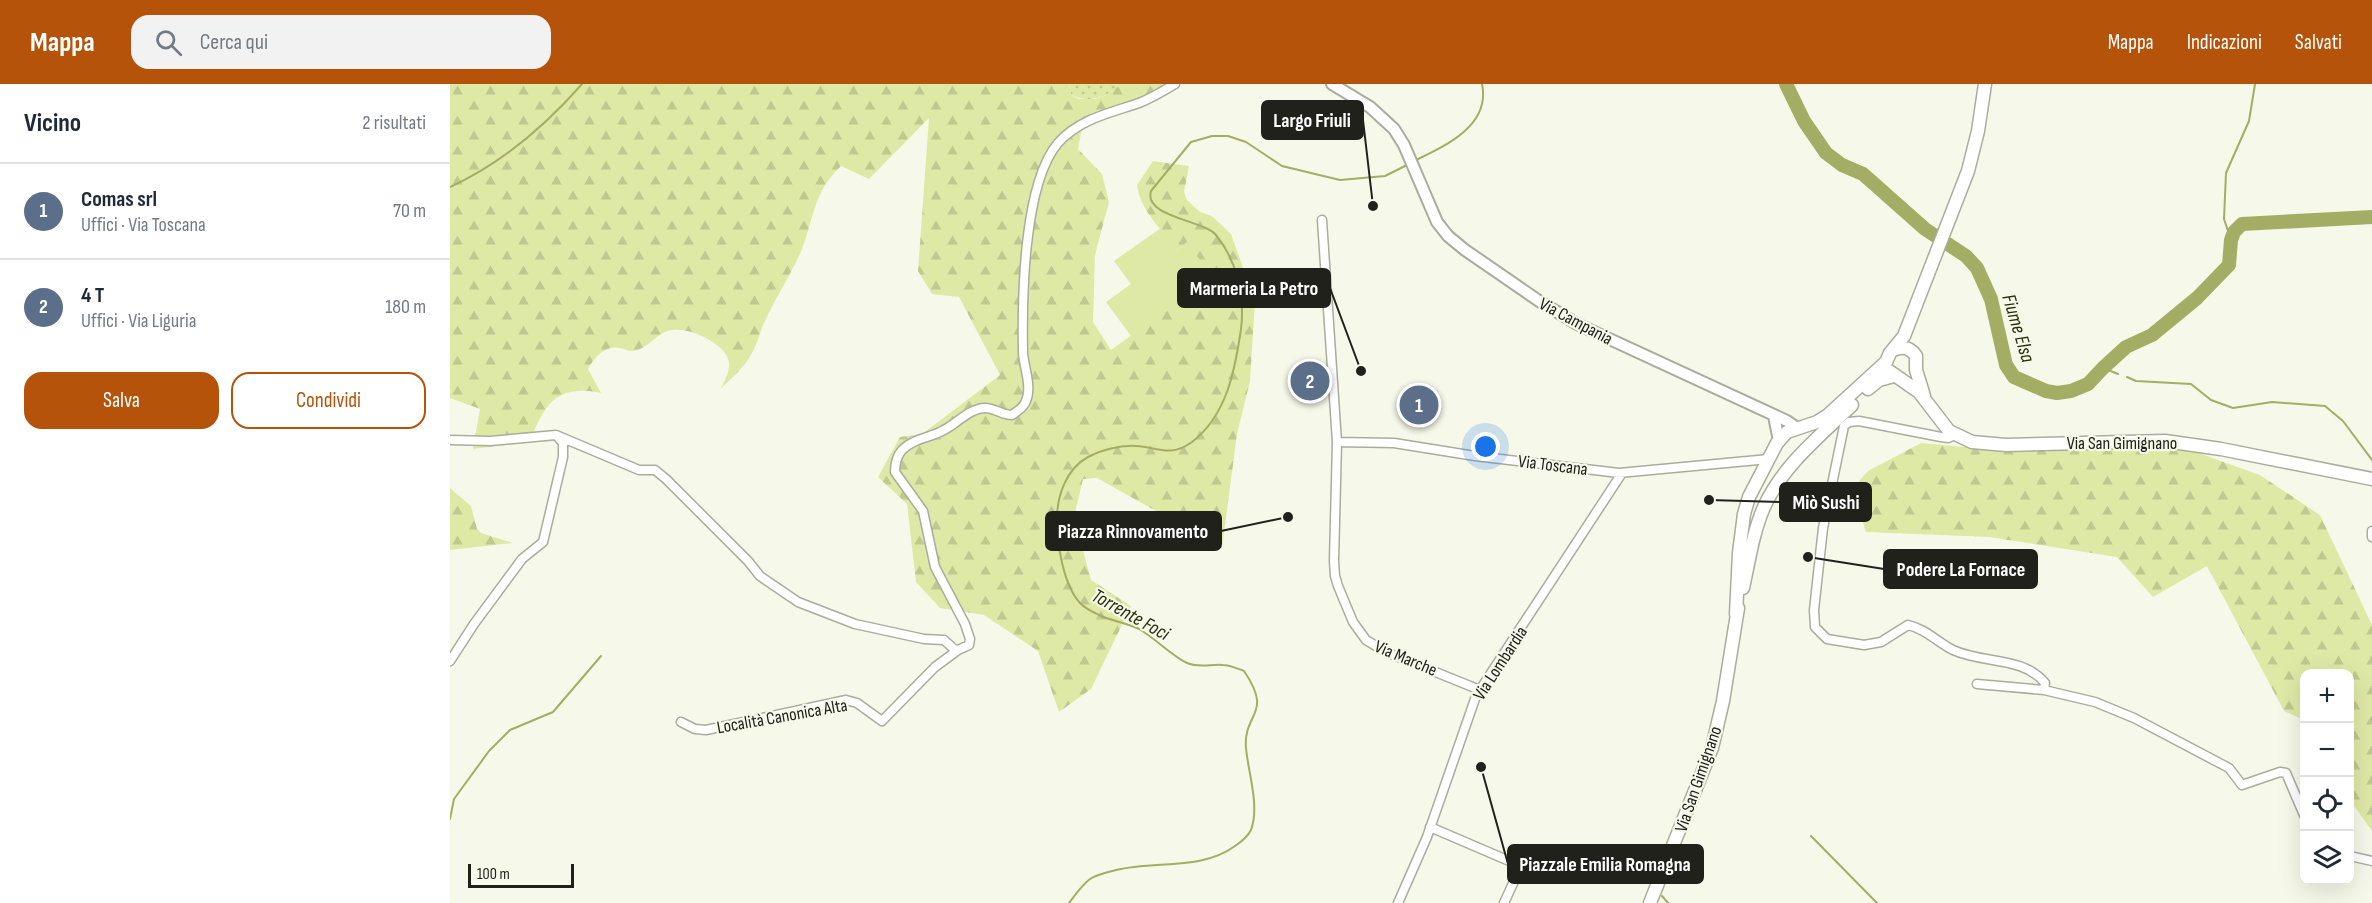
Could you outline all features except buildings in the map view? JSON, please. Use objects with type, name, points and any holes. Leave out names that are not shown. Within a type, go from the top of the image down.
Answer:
[{"type":"main road","points":[[1955,435],[1941,422],[1924,397],[1916,370],[1917,360],[1913,352],[1912,318],[1965,181],[1978,131],[1985,84]]},
{"type":"main road","name":"Via San Gimignano","points":[[1736,614],[1738,563],[1744,514],[1749,497],[1779,441],[1786,433],[1817,422],[1828,415],[1886,362],[1904,336],[1912,318]]},
{"type":"main road","points":[[1893,350],[1904,347],[1913,352]]},
{"type":"main road","points":[[1886,362],[1888,370],[1924,397]]},
{"type":"main road","name":"Via San Gimignano","points":[[1650,903],[1710,753],[1722,706],[1736,614],[1763,509],[1778,483],[1802,453],[1874,383],[1910,376],[1916,370]]},
{"type":"main road","points":[[1769,459],[1784,460],[1802,453],[1807,436],[1797,428]]},
{"type":"main road","name":"Via San Gimignano","points":[[1955,435],[1972,442],[1996,445],[2141,440],[2173,442],[2372,479]]},
{"type":"street","points":[[450,440],[490,441],[556,435],[639,470],[655,470],[747,561],[759,576],[798,602],[855,624],[924,639],[944,640],[958,650],[969,645],[970,639],[935,567],[923,511],[896,472],[895,464],[898,455],[912,443],[942,432],[974,411],[985,408],[1004,415],[1012,415],[1025,403],[1027,391],[1023,354],[1026,263],[1032,212],[1041,172],[1056,144],[1077,127],[1110,111],[1144,101],[1175,84]]},
{"type":"street","name":"Via Campania","points":[[1332,84],[1376,112],[1394,129],[1404,145],[1435,219],[1448,236],[1539,301],[1583,327],[1797,428]]},
{"type":"street","points":[[1322,220],[1337,442]]},
{"type":"street","points":[[1774,416],[1779,441]]},
{"type":"street","points":[[1955,435],[1946,438],[1863,422],[1848,423],[1842,432],[1823,528],[1814,610],[1815,627],[1827,639],[1864,645],[1881,642],[1899,629],[1908,626],[1919,628],[1953,649],[1980,659],[2026,667],[2045,683],[2044,690]]},
{"type":"street","points":[[450,662],[474,624],[522,560],[543,542],[563,457],[563,443],[556,435]]},
{"type":"street","name":"Via Toscana","points":[[1337,442],[1394,443],[1475,456],[1622,473],[1769,459]]},
{"type":"street","name":"Via Marche","points":[[1337,442],[1335,576],[1353,622],[1368,641],[1386,652],[1480,690]]},
{"type":"street","name":"Via Lombardia","points":[[1398,903],[1430,827],[1475,698],[1622,473]]},
{"type":"street","points":[[2372,531],[2372,537]]},
{"type":"street","name":"Località Canonica Alta","points":[[681,722],[695,729],[706,730],[846,700],[857,703],[882,721],[936,667],[958,650]]},
{"type":"street","points":[[1977,684],[2044,690],[2095,702],[2134,718],[2229,768],[2242,785],[2280,772],[2286,773],[2300,805]]},
{"type":"street","points":[[1430,827],[1521,866],[1504,903]]},
{"type":"street","points":[[2354,857],[2372,861]]},
{"type":"green space","points":[[450,84],[1069,84],[1071,95],[1079,99],[1096,99],[1122,84],[1166,84],[1082,128],[1078,149],[1102,174],[1109,202],[1095,255],[1093,322],[1111,350],[1212,277],[1187,243],[1177,250],[1147,212],[1139,195],[1137,185],[1153,161],[1189,166],[1184,192],[1187,200],[1200,212],[1212,216],[1231,234],[1255,301],[1250,381],[1237,434],[1222,548],[1097,478],[1083,479],[1074,517],[1091,580],[1131,606],[1091,689],[1059,712],[1038,651],[984,615],[940,608],[916,582],[907,504],[878,477],[900,437],[922,434],[1000,375],[959,297],[932,294],[918,271],[929,118],[869,179],[841,166],[832,176],[820,195],[802,249],[764,323],[754,349],[742,368],[721,388],[727,375],[729,362],[721,349],[706,338],[688,331],[667,331],[635,351],[609,348],[600,353],[588,369],[601,393],[573,392],[554,400],[541,417],[530,442],[473,449],[480,409],[450,398]]},
{"type":"green space","points":[[1069,84],[1122,84],[1104,96],[1085,99],[1071,95]]},
{"type":"green space","points":[[1161,228],[1177,250],[1187,242],[1212,277],[1131,336],[1106,302],[1131,284],[1114,261]]},
{"type":"green space","points":[[1921,443],[1999,450],[2193,451],[2260,475],[2320,515],[2372,625],[2372,831],[2354,806],[2354,669],[2300,669],[2300,718],[2284,711],[2207,566],[2153,597],[2117,557],[1989,537],[1866,532],[1852,489],[1868,471]]},
{"type":"green space","points":[[450,488],[471,506],[477,529],[481,533],[513,543],[450,550]]},
{"type":"waterway","points":[[450,187],[487,167],[538,129],[582,84]]},
{"type":"waterway","name":"Torrente Foci","points":[[1414,161],[1452,141],[1473,123],[1480,112],[1483,99],[1482,84]]},
{"type":"waterway","name":"Fiume Elsa","points":[[1786,84],[1804,121],[1826,153],[1842,165],[1863,174],[1925,229],[1966,256],[1977,268],[1991,299],[2006,365],[2014,377],[2046,391],[2057,393],[2071,391],[2088,384],[2126,347],[2152,335],[2197,298],[2229,265],[2231,240],[2234,232],[2242,224],[2372,217]]},
{"type":"waterway","points":[[2231,240],[2224,219],[2226,173],[2249,121],[2255,84]]},
{"type":"waterway","name":"Torrente Foci","points":[[1069,903],[1087,881],[1103,873],[1131,867],[1193,862],[1222,854],[1246,837],[1253,821],[1254,800],[1246,736],[1255,713],[1257,697],[1244,671],[1226,665],[1200,666],[1187,663],[1139,629],[1085,608],[1075,596],[1065,576],[1058,540],[1057,519],[1061,492],[1069,476],[1080,462],[1117,447],[1136,446],[1170,451],[1184,447],[1204,431],[1214,419],[1232,376],[1242,317],[1242,304],[1234,267],[1216,235],[1200,225],[1156,207],[1151,200],[1151,191],[1191,142],[1212,136],[1228,136],[1246,142],[1282,166],[1340,180],[1385,176],[1409,164]]},
{"type":"waterway","points":[[2103,368],[2118,374]]},
{"type":"waterway","points":[[2127,377],[2136,381],[2191,384],[2211,400],[2233,408],[2272,402],[2325,406],[2343,421],[2372,460]]},
{"type":"waterway","points":[[450,819],[454,799],[489,751],[510,730],[553,712],[601,656]]},
{"type":"waterway","points":[[1811,836],[1877,903]]},
{"type":"waterway","points":[[1662,896],[1668,903]]},
{"type":"place","name":"Largo Friuli","points":[[1373,206]]},
{"type":"place","name":"Marmeria La Petro","points":[[1361,371]]},
{"type":"place","name":"4 T","points":[[1310,381]]},
{"type":"place","name":"Comas srl","points":[[1419,405]]},
{"type":"place","name":"Miò Sushi","points":[[1709,500]]},
{"type":"place","name":"Piazza Rinnovamento","points":[[1288,517]]},
{"type":"place","name":"Podere La Fornace","points":[[1808,557]]},
{"type":"place","name":"Piazzale Emilia Romagna","points":[[1481,767]]}]
